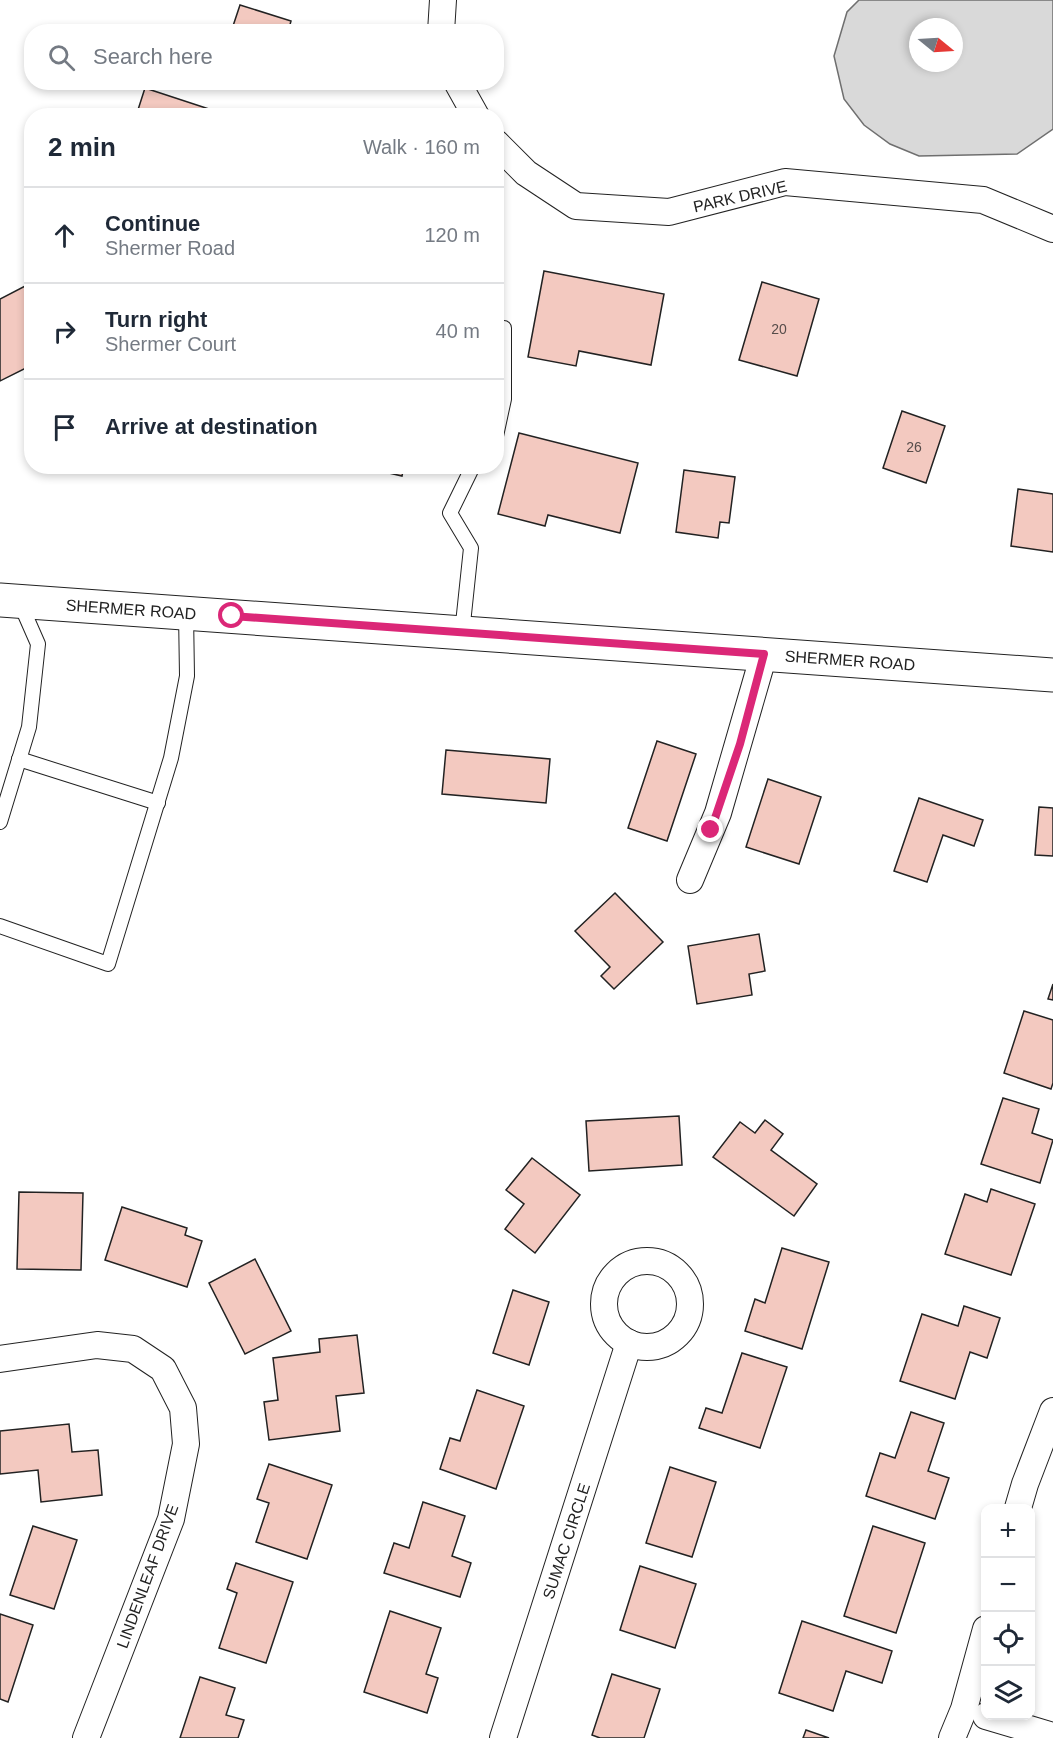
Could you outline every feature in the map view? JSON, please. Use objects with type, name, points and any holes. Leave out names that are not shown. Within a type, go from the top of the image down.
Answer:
[{"type":"main road","name":"SHERMER ROAD","points":[[10,600],[1053,675]]},
{"type":"street","points":[[442,24],[443,0]]},
{"type":"street","points":[[461,90],[472,108]]},
{"type":"street","name":"PARK DRIVE","points":[[504,158],[576,206],[669,213],[785,182],[983,200],[1053,229]]},
{"type":"street","points":[[690,880],[718,813],[764,654]]},
{"type":"street","name":"SUMAC CIRCLE","points":[[503,1738],[629,1343]]},
{"type":"street","name":"LINDENLEAF DRIVE","points":[[0,1359],[97,1345],[133,1349],[163,1369],[183,1408],[186,1444],[171,1519],[86,1738]]},
{"type":"street","points":[[1019,1504],[1053,1411]]},
{"type":"street","points":[[952,1738],[978,1713],[982,1666]]},
{"type":"street","points":[[978,1713],[1053,1736]]},
{"type":"lane","points":[[504,328],[504,399]]},
{"type":"lane","points":[[462,633],[471,548],[450,513],[468,474]]},
{"type":"lane","points":[[0,822],[29,727],[38,644],[10,600]]},
{"type":"lane","points":[[0,926],[108,964],[171,758],[187,676],[186,613]]},
{"type":"lane","points":[[20,759],[158,803]]},
{"type":"shaded area","points":[[859,0],[1053,0],[1053,129],[1017,154],[919,156],[890,144],[864,125],[844,99],[834,56],[847,12]]},
{"type":"building","points":[[240,5],[291,21],[290,24],[234,24]]},
{"type":"building","points":[[144,90],[151,90],[206,108],[139,108]]},
{"type":"building","points":[[544,271],[664,294],[651,365],[579,351],[576,366],[528,357]]},
{"type":"building","points":[[762,282],[819,299],[797,376],[739,360]]},
{"type":"building","points":[[24,287],[24,369],[0,381],[0,299]]},
{"type":"building","points":[[902,411],[945,426],[926,483],[883,468]]},
{"type":"building","points":[[519,433],[638,463],[620,533],[548,515],[545,526],[498,514]]},
{"type":"building","points":[[684,470],[735,477],[729,523],[720,522],[718,538],[676,532]]},
{"type":"building","points":[[1018,489],[1053,494],[1053,552],[1011,546]]},
{"type":"building","points":[[657,741],[696,754],[667,841],[628,828]]},
{"type":"building","points":[[446,750],[550,759],[546,803],[442,794]]},
{"type":"building","points":[[768,779],[821,797],[799,864],[746,847]]},
{"type":"building","points":[[919,798],[983,820],[974,846],[943,835],[927,882],[894,871]]},
{"type":"building","points":[[1039,807],[1053,808],[1053,856],[1035,855]]},
{"type":"building","points":[[615,893],[663,942],[614,989],[601,976],[610,967],[575,931]]},
{"type":"building","points":[[759,934],[765,971],[749,974],[752,995],[697,1004],[688,946]]},
{"type":"building","points":[[1053,984],[1053,1000],[1048,999]]},
{"type":"building","points":[[1024,1011],[1053,1020],[1053,1083],[1051,1089],[1004,1073]]},
{"type":"building","points":[[1003,1098],[1039,1109],[1032,1133],[1053,1140],[1040,1183],[981,1164]]},
{"type":"building","points":[[679,1116],[682,1165],[589,1171],[586,1121]]},
{"type":"building","points":[[765,1120],[783,1134],[771,1150],[817,1184],[794,1216],[713,1157],[740,1122],[755,1133]]},
{"type":"building","points":[[532,1158],[580,1195],[535,1253],[505,1229],[524,1204],[506,1190]]},
{"type":"building","points":[[991,1189],[1035,1204],[1011,1275],[945,1254],[965,1194],[987,1202]]},
{"type":"building","points":[[19,1192],[83,1193],[81,1270],[17,1269]]},
{"type":"building","points":[[122,1207],[187,1228],[185,1235],[202,1241],[187,1287],[105,1260]]},
{"type":"building","points":[[782,1248],[829,1262],[802,1349],[745,1331],[755,1299],[765,1303]]},
{"type":"building","points":[[255,1259],[291,1331],[245,1354],[209,1283]]},
{"type":"building","points":[[513,1290],[549,1302],[529,1365],[493,1353]]},
{"type":"building","points":[[964,1306],[1000,1318],[987,1358],[970,1352],[955,1399],[900,1381],[922,1314],[958,1326]]},
{"type":"building","points":[[357,1335],[364,1393],[336,1396],[340,1431],[269,1440],[264,1402],[278,1400],[273,1358],[320,1352],[319,1339]]},
{"type":"building","points":[[742,1353],[787,1367],[760,1448],[699,1428],[706,1408],[722,1413]]},
{"type":"building","points":[[477,1390],[524,1406],[496,1489],[440,1469],[450,1438],[460,1441]]},
{"type":"building","points":[[911,1412],[944,1423],[928,1471],[949,1478],[935,1519],[866,1496],[880,1453],[895,1458]]},
{"type":"building","points":[[69,1424],[72,1452],[98,1450],[102,1495],[41,1502],[38,1470],[0,1474],[0,1431]]},
{"type":"building","points":[[269,1464],[332,1485],[307,1559],[256,1542],[269,1503],[257,1499]]},
{"type":"building","points":[[670,1467],[716,1482],[692,1557],[646,1543]]},
{"type":"building","points":[[423,1502],[465,1516],[452,1556],[471,1563],[460,1597],[384,1573],[394,1543],[409,1548]]},
{"type":"building","points":[[33,1526],[77,1540],[54,1609],[10,1595]]},
{"type":"building","points":[[873,1526],[925,1543],[896,1633],[844,1616]]},
{"type":"building","points":[[236,1563],[293,1582],[266,1663],[219,1648],[237,1593],[227,1589]]},
{"type":"building","points":[[640,1566],[696,1584],[675,1648],[620,1630]]},
{"type":"building","points":[[390,1611],[441,1628],[426,1674],[438,1678],[427,1713],[364,1692]]},
{"type":"building","points":[[0,1614],[33,1625],[8,1702],[0,1699]]},
{"type":"building","points":[[802,1621],[892,1651],[882,1683],[846,1671],[833,1711],[779,1693]]},
{"type":"building","points":[[612,1674],[660,1689],[644,1738],[600,1738],[592,1735]]},
{"type":"building","points":[[200,1677],[235,1688],[226,1715],[244,1720],[238,1738],[180,1738]]},
{"type":"building","points":[[806,1730],[829,1738],[803,1738]]},
{"type":"route","points":[[232,616],[764,654],[740,744],[711,830]]}]
